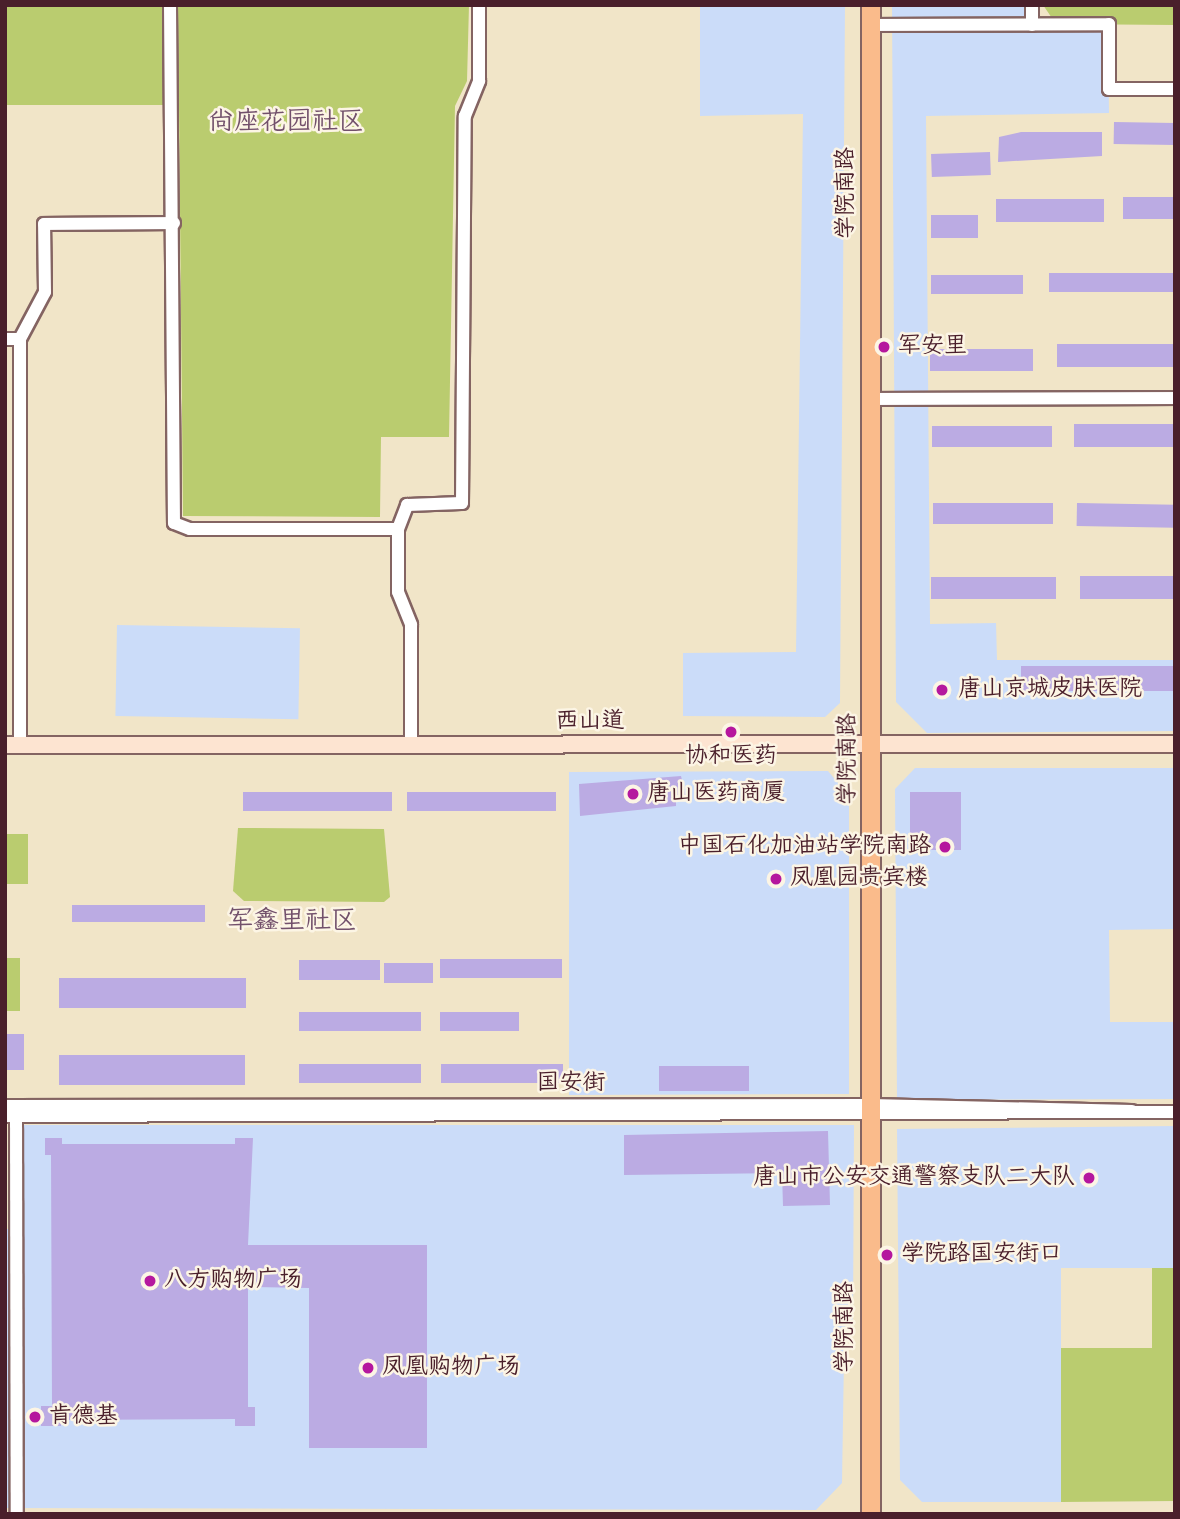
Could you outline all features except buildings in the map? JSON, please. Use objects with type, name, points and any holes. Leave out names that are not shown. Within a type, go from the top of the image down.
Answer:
[{"type":"main road","name":"学院南路","points":[[871,5],[874,744],[871,1514]]},
{"type":"street","points":[[170,5],[174,223],[174,523],[398,529]]},
{"type":"street","points":[[411,744],[411,625],[398,592],[398,529],[407,505],[462,503],[465,116],[479,81],[479,5]]},
{"type":"street","points":[[1032,5],[1032,25]]},
{"type":"street","points":[[871,26],[1109,24],[1109,89],[1175,89]]},
{"type":"street","points":[[13,744],[20,339],[45,292],[44,224],[174,223]]},
{"type":"street","points":[[5,339],[20,339]]},
{"type":"street","points":[[872,399],[1175,398]]},
{"type":"street","name":"西山道","points":[[13,744],[1175,744]]},
{"type":"street","points":[[11,1111],[17,1514]]},
{"type":"street","name":"国安街","points":[[11,1111],[1175,1112]]},
{"type":"shaded area","points":[[700,5],[845,5],[840,703],[825,717],[683,716],[683,653],[796,652],[803,114],[700,116]]},
{"type":"shaded area","points":[[892,5],[1030,5],[1030,31],[1108,31],[1109,113],[926,116],[930,624],[996,623],[997,660],[1175,660],[1175,731],[927,733],[896,702]]},
{"type":"shaded area","points":[[117,625],[300,628],[298,719],[115,716]]},
{"type":"shaded area","points":[[915,768],[1175,768],[1175,929],[1109,930],[1110,1022],[1175,1022],[1175,1099],[897,1100],[895,789]]},
{"type":"shaded area","points":[[828,771],[849,796],[849,1094],[569,1095],[569,772]]},
{"type":"shaded area","points":[[18,1125],[854,1125],[853,1318],[844,1356],[842,1483],[816,1510],[5,1508],[5,1229],[18,1229]]},
{"type":"shaded area","points":[[1175,1126],[1175,1268],[1061,1268],[1061,1502],[922,1502],[900,1480],[897,1129]]},
{"type":"green space","points":[[5,5],[164,5],[164,105],[5,105]]},
{"type":"green space","points":[[178,5],[469,5],[467,81],[455,106],[449,437],[381,437],[380,517],[183,516]]},
{"type":"green space","points":[[1043,5],[1175,5],[1175,25],[1056,24]]},
{"type":"green space","points":[[238,828],[384,829],[390,897],[384,902],[244,901],[233,891]]},
{"type":"green space","points":[[5,834],[28,834],[28,884],[5,884]]},
{"type":"green space","points":[[5,958],[20,958],[20,1011],[5,1011]]},
{"type":"green space","points":[[1152,1268],[1175,1268],[1175,1501],[1061,1502],[1061,1348],[1152,1348]]},
{"type":"place","name":"军安里","points":[[884,347]]},
{"type":"place","name":"唐山京城皮肤医院","points":[[942,690]]},
{"type":"place","name":"协和医药","points":[[731,732]]},
{"type":"place","name":"唐山医药商厦","points":[[633,794]]},
{"type":"place","name":"中国石化加油站学院南路","points":[[945,847]]},
{"type":"place","name":"凤凰园贵宾楼","points":[[776,879]]},
{"type":"place","name":"唐山市公安交通警察支队二大队","points":[[1089,1178]]},
{"type":"place","name":"学院路国安街口","points":[[887,1255]]},
{"type":"place","name":"八方购物广场","points":[[150,1281]]},
{"type":"place","name":"凤凰购物广场","points":[[368,1368]]},
{"type":"place","name":"肯德基","points":[[35,1417]]},
{"type":"district","name":"尚座花园社区","points":[[286,124]]},
{"type":"district","name":"军鑫里社区","points":[[292,923]]}]
